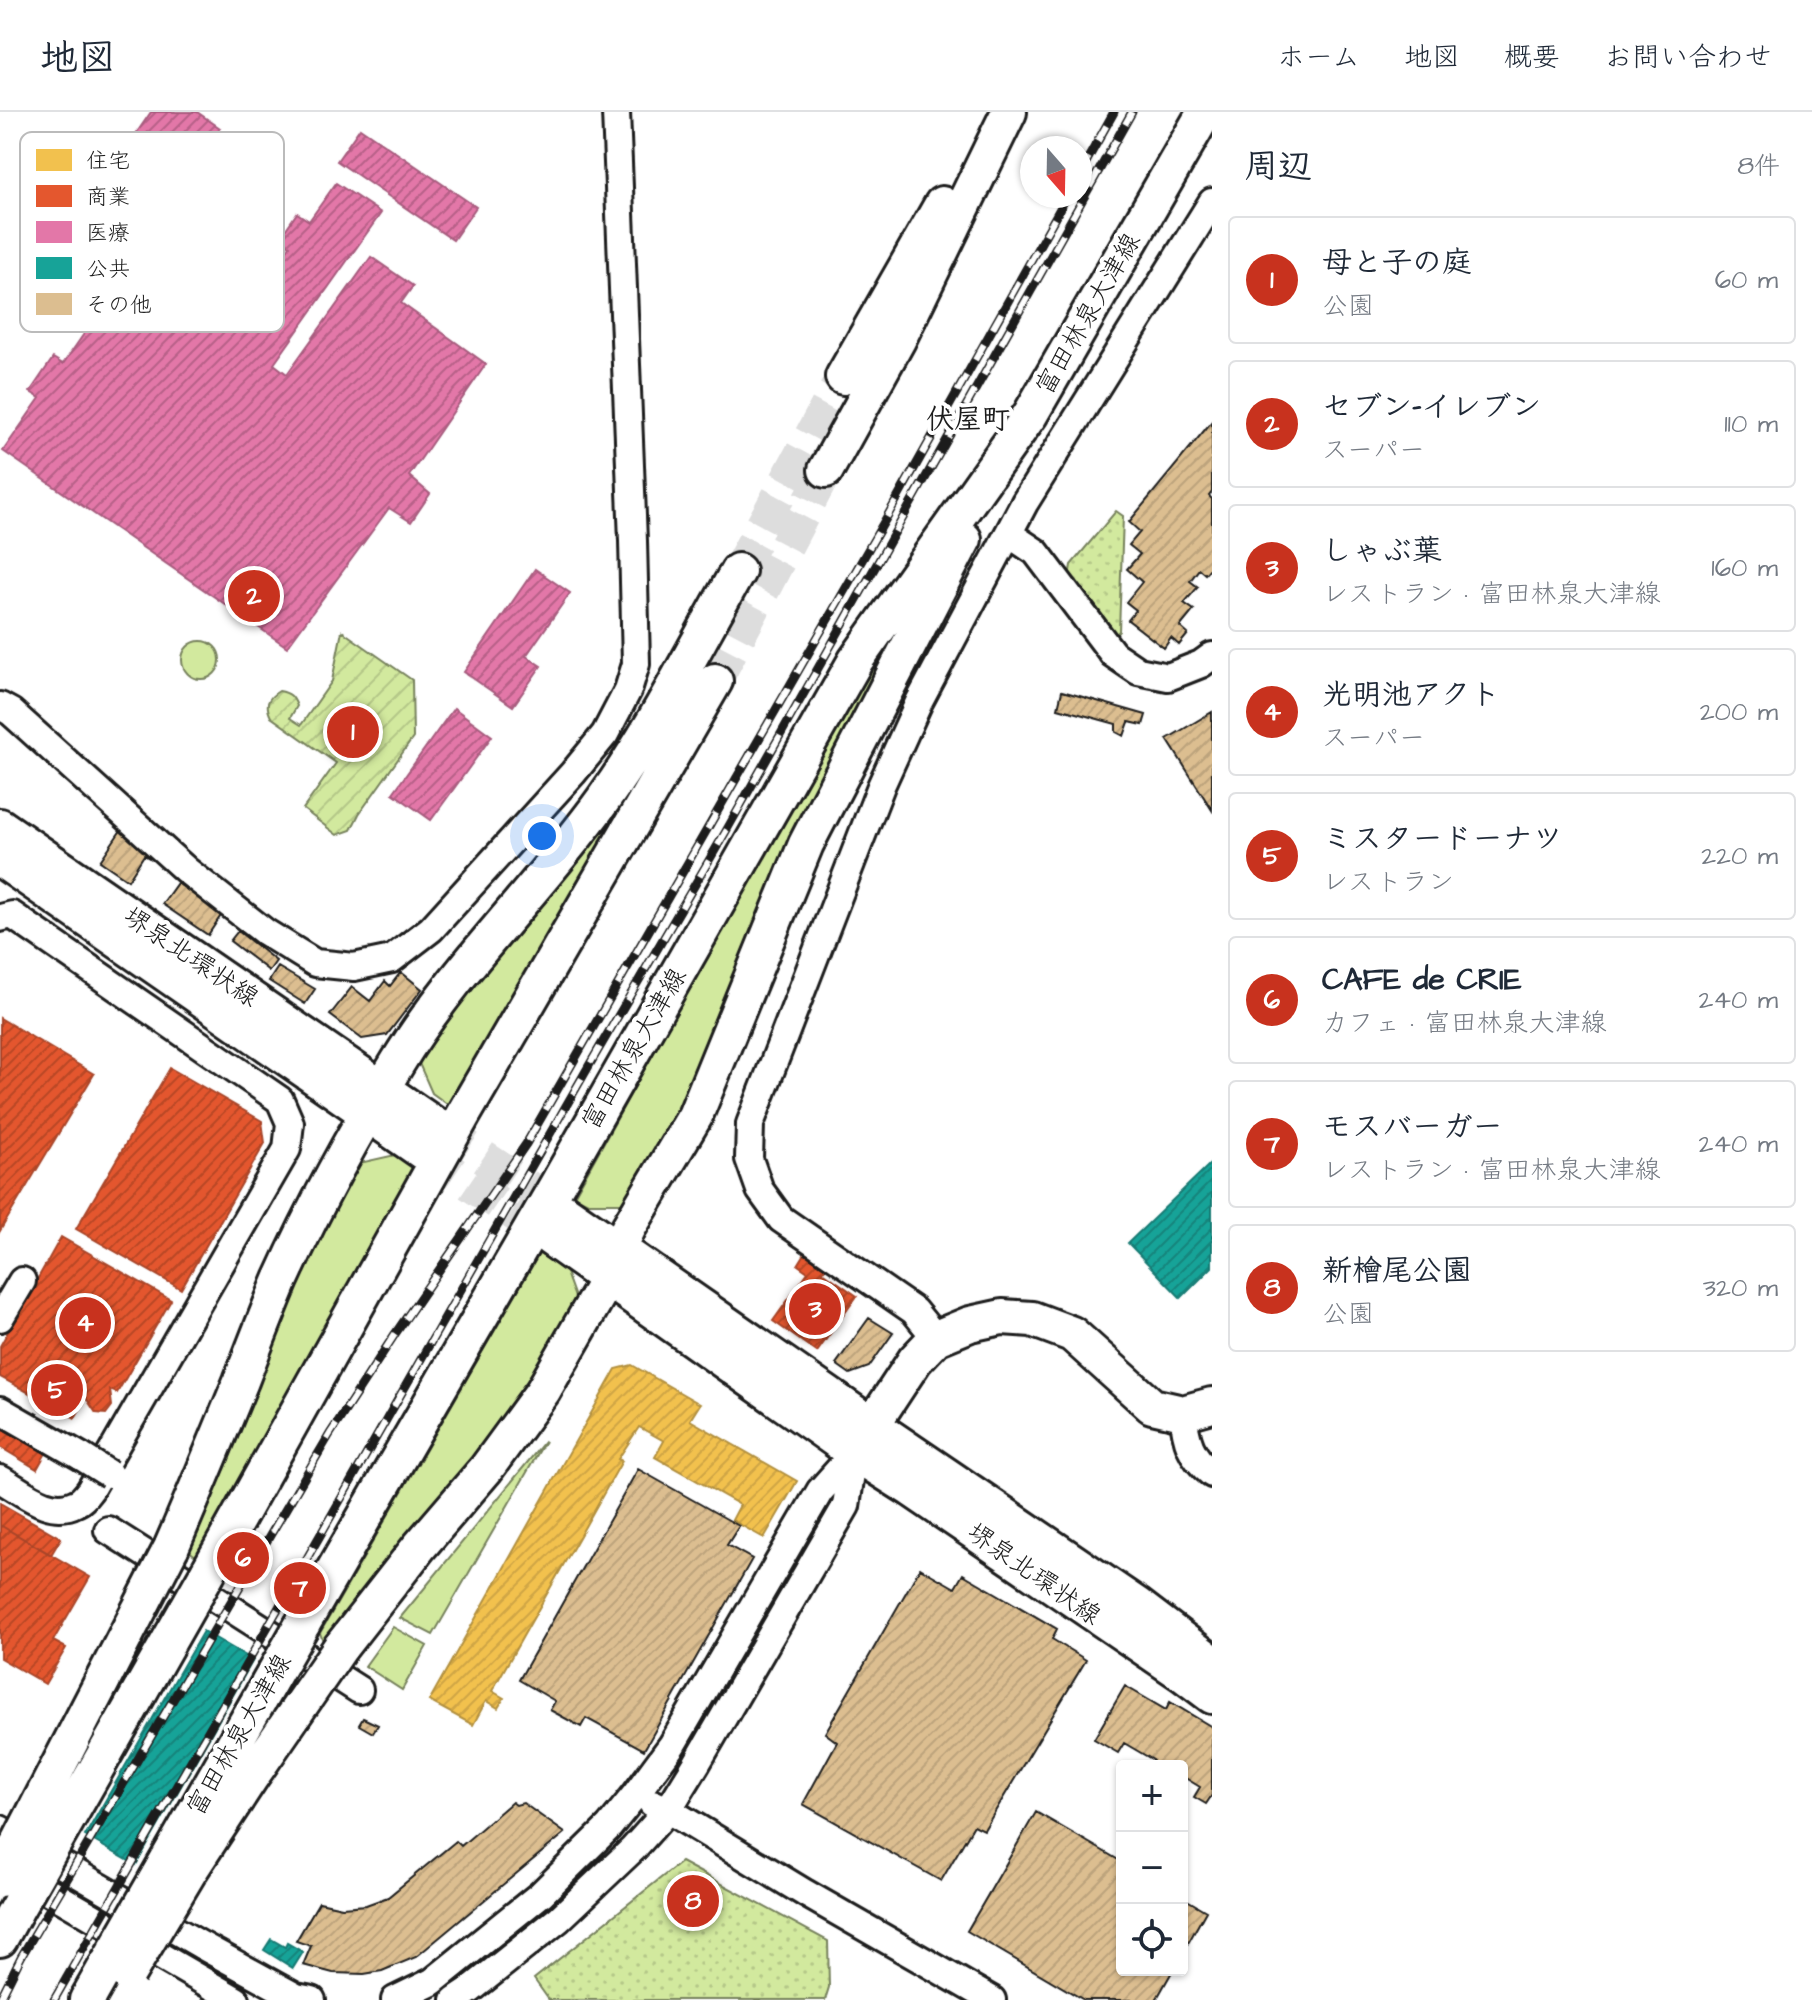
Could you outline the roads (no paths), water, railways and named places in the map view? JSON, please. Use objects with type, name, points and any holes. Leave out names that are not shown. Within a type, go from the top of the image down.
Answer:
[{"type":"main road","points":[[843,377],[938,209],[999,112]]},
{"type":"main road","points":[[826,470],[898,340],[1009,112]]},
{"type":"main road","name":"富田林泉大津線","points":[[87,2000],[116,1979],[302,1625],[856,660],[1030,415],[1205,112]]},
{"type":"main road","points":[[116,1979],[340,1648],[419,1547],[486,1469],[543,1391],[614,1263],[629,1227],[695,1116],[806,844],[1030,415]]},
{"type":"main road","points":[[0,1879],[171,1548],[280,1282],[312,1215],[375,1102],[399,1060],[454,981],[555,863],[634,755],[738,571]]},
{"type":"main road","points":[[8,1924],[463,1115],[715,681]]},
{"type":"main road","name":"堺泉北環状線","points":[[0,826],[375,1102]]},
{"type":"main road","name":"堺泉北環状線","points":[[0,859],[375,1102]]},
{"type":"main road","points":[[375,1102],[434,1142]]},
{"type":"main road","points":[[557,1225],[863,1439],[915,1360],[936,1338],[970,1324],[1002,1317],[1032,1319],[1072,1334],[1152,1406],[1197,1409]]},
{"type":"main road","name":"堺泉北環状線","points":[[863,1439],[1137,1605],[1212,1662]]},
{"type":"main road","name":"堺泉北環状線","points":[[863,1439],[911,1489],[1212,1696]]},
{"type":"street","points":[[0,706],[11,712],[186,870],[265,932],[315,963],[354,967],[392,959],[431,929],[605,734],[628,690],[636,664],[616,112]]},
{"type":"street","points":[[936,1338],[914,1311],[781,1219],[760,1190],[749,1159],[750,1124],[881,786],[919,702],[1025,502],[1212,202]]},
{"type":"street","points":[[1009,534],[1036,552],[1113,654],[1138,671],[1168,677],[1201,664],[1212,656]]},
{"type":"street","points":[[0,918],[12,915],[280,1100],[290,1123],[287,1149],[90,1490],[78,1503],[61,1508],[44,1504],[0,1479]]},
{"type":"street","points":[[0,1318],[16,1289]]},
{"type":"street","points":[[1197,1409],[1185,1439],[1202,1466],[1212,1474]]},
{"type":"street","points":[[0,1410],[109,1474]]},
{"type":"street","points":[[395,2000],[432,1982],[541,1894],[609,1827],[672,1745],[820,1491],[863,1439]]},
{"type":"street","points":[[455,2000],[559,1919],[633,1849],[668,1810],[846,1506],[863,1439]]},
{"type":"street","points":[[108,1530],[359,1690]]},
{"type":"street","points":[[54,1817],[142,1647]]},
{"type":"street","points":[[160,1899],[268,1728],[296,1745]]},
{"type":"street","points":[[635,1795],[668,1810],[992,2000]]},
{"type":"street","points":[[0,1829],[201,1945],[296,1997],[312,2000]]},
{"type":"street","points":[[0,1863],[236,2000]]},
{"type":"tunnel","points":[[738,571],[843,377]]},
{"type":"tunnel","points":[[715,681],[826,470]]},
{"type":"tunnel","points":[[441,1129],[564,1211]]},
{"type":"tunnel","points":[[427,1155],[550,1238]]},
{"type":"railway","points":[[1092,151],[1114,112]]},
{"type":"railway","points":[[54,2000],[725,833],[1132,112]]},
{"type":"railway","points":[[0,1999],[21,1957],[330,1434],[526,1144],[896,501],[1060,208]]},
{"type":"place","name":"セブン-イレブン","points":[[254,596]]},
{"type":"place","name":"母と子の庭","points":[[353,732]]},
{"type":"place","name":"しゃぶ葉","points":[[815,1309]]},
{"type":"place","name":"光明池アクト","points":[[85,1323]]},
{"type":"place","name":"ミスタードーナツ","points":[[57,1390]]},
{"type":"place","name":"CAFE de CRIE","points":[[243,1558]]},
{"type":"place","name":"モスバーガー","points":[[300,1588]]},
{"type":"place","name":"新檜尾公園","points":[[693,1901]]},
{"type":"district","name":"伏屋町","points":[[968,419]]}]
